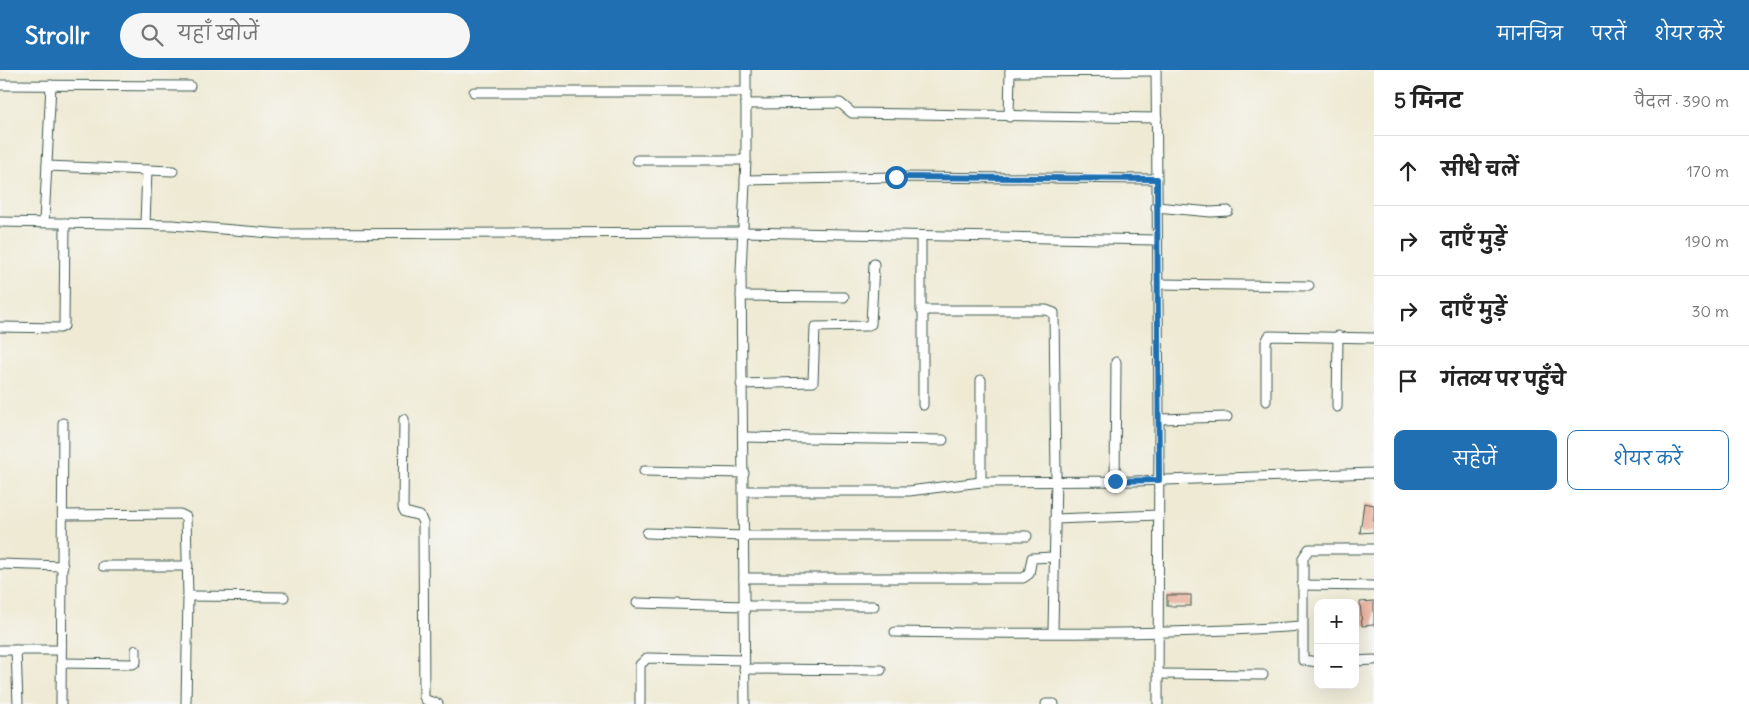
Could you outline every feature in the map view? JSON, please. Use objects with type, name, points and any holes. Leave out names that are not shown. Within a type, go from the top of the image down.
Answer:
[{"type":"street","points":[[744,704],[744,437],[741,384],[741,232],[746,160],[746,70]]},
{"type":"street","points":[[1009,117],[1010,71],[1156,70],[1159,419],[1158,704]]},
{"type":"street","points":[[0,85],[190,86]]},
{"type":"street","points":[[44,222],[51,85]]},
{"type":"street","points":[[474,92],[746,92]]},
{"type":"street","points":[[746,104],[840,103],[852,114],[1156,118]]},
{"type":"street","points":[[637,160],[746,160]]},
{"type":"street","points":[[47,166],[173,170]]},
{"type":"street","points":[[146,224],[147,170]]},
{"type":"street","points":[[745,180],[896,177],[1157,179]]},
{"type":"street","points":[[1156,207],[1211,212],[1228,211]]},
{"type":"street","points":[[0,222],[146,224],[283,234],[741,232],[1156,240]]},
{"type":"street","points":[[0,327],[60,328],[64,326],[65,223]]},
{"type":"street","points":[[921,236],[920,308],[923,311],[923,405]]},
{"type":"street","points":[[741,384],[814,382],[815,327],[866,326],[871,324],[874,264]]},
{"type":"street","points":[[1157,284],[1309,286]]},
{"type":"street","points":[[741,296],[844,297]]},
{"type":"street","points":[[923,311],[1046,310],[1053,312],[1055,318],[1056,481],[1054,632]]},
{"type":"street","points":[[1266,401],[1266,342],[1269,336],[1374,338]]},
{"type":"street","points":[[1337,407],[1338,336]]},
{"type":"street","points":[[1115,481],[1116,362]]},
{"type":"street","points":[[981,380],[981,482]]},
{"type":"street","points":[[1159,419],[1226,417]]},
{"type":"street","points":[[404,419],[403,508],[405,512],[420,516],[423,523],[424,698],[438,704]]},
{"type":"street","points":[[61,704],[63,423]]},
{"type":"street","points":[[744,437],[943,440]]},
{"type":"street","points":[[644,472],[744,473]]},
{"type":"street","points":[[744,491],[910,491],[981,482],[1159,480],[1374,473]]},
{"type":"street","points":[[63,515],[183,515],[187,521],[186,704]]},
{"type":"street","points":[[1055,519],[1159,515]]},
{"type":"street","points":[[647,533],[744,536],[1027,536]]},
{"type":"street","points":[[1314,661],[1303,660],[1301,626],[1302,560],[1308,550],[1374,549]]},
{"type":"street","points":[[744,578],[1023,578],[1029,574],[1032,558],[1054,557]]},
{"type":"street","points":[[0,564],[63,566]]},
{"type":"street","points":[[103,566],[188,566]]},
{"type":"street","points":[[1302,585],[1374,586]]},
{"type":"street","points":[[188,596],[284,597]]},
{"type":"street","points":[[637,603],[744,606],[874,606]]},
{"type":"street","points":[[895,632],[1208,631],[1301,626]]},
{"type":"street","points":[[0,650],[61,650]]},
{"type":"street","points":[[16,650],[18,704]]},
{"type":"street","points":[[61,663],[133,664],[136,662],[136,650]]},
{"type":"street","points":[[640,704],[640,663],[647,658],[881,670]]},
{"type":"street","points":[[1359,661],[1374,660]]},
{"type":"street","points":[[1158,674],[1263,675]]},
{"type":"street","points":[[1046,704],[1054,704]]},
{"type":"building","points":[[1364,503],[1374,505],[1374,532],[1360,533]]},
{"type":"building","points":[[1167,595],[1191,595],[1191,606],[1167,606]]},
{"type":"building","points":[[1374,601],[1374,625],[1362,626],[1360,602]]},
{"type":"route","points":[[896,177],[1157,179],[1159,480],[1115,481]]}]
